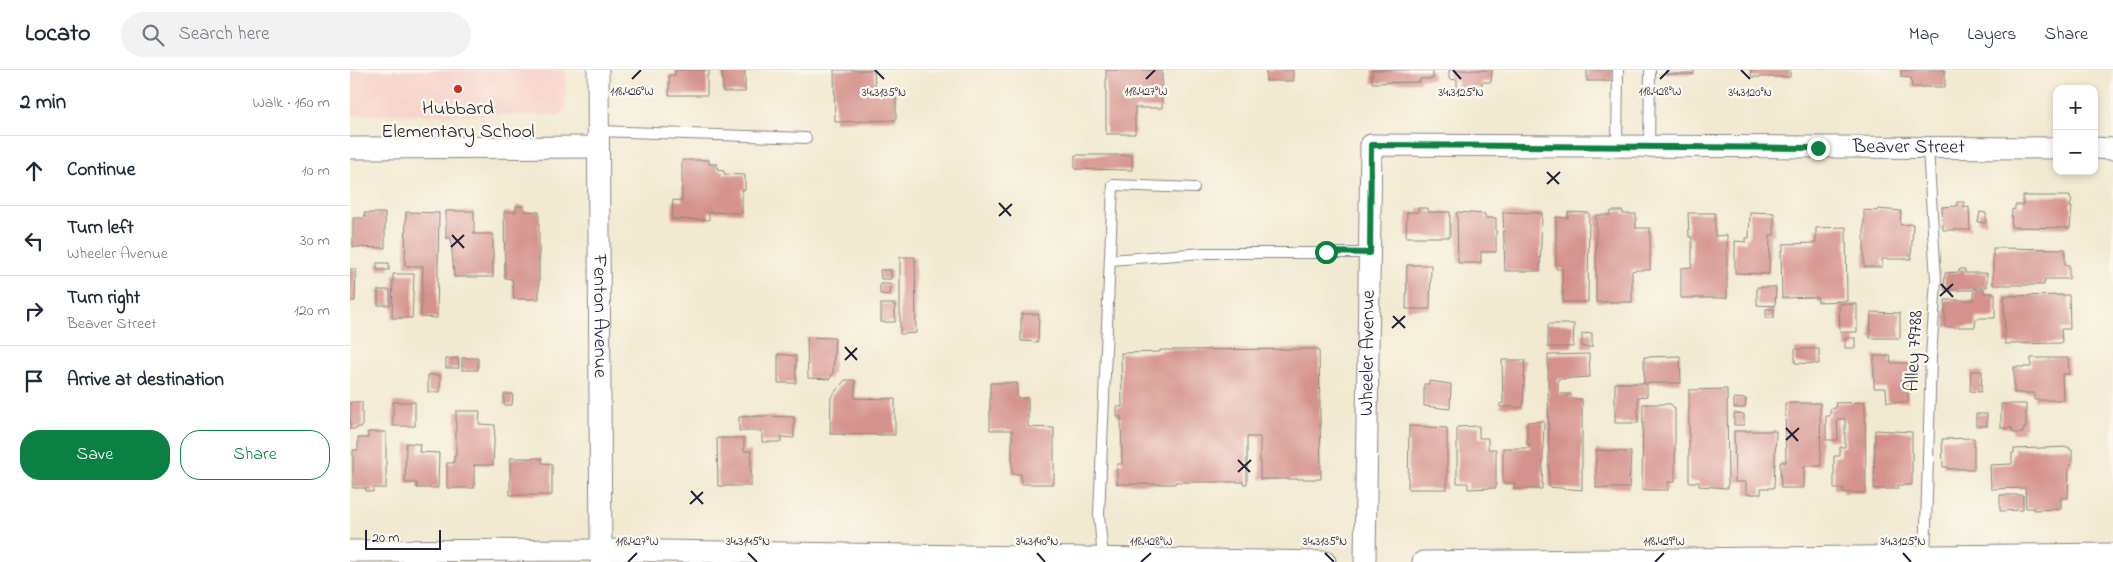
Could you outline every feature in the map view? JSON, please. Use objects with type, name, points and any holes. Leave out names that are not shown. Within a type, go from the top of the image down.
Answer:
[{"type":"street","name":"Fenton Avenue","points":[[598,70],[601,556]]},
{"type":"street","points":[[350,148],[597,139]]},
{"type":"street","name":"Beaver Street","points":[[1371,145],[2053,148]]},
{"type":"street","name":"Wheeler Avenue","points":[[1365,562],[1371,145]]},
{"type":"street","points":[[2098,148],[2113,148]]},
{"type":"street","points":[[350,551],[601,556],[1103,558],[1325,562]]},
{"type":"street","points":[[1423,562],[1925,559],[2113,554]]},
{"type":"lane","points":[[1617,146],[1618,70]]},
{"type":"lane","points":[[1649,147],[1650,70]]},
{"type":"lane","points":[[597,139],[806,138]]},
{"type":"lane","name":"Alley 79788","points":[[1925,559],[1931,368],[1936,280],[1928,148]]},
{"type":"lane","points":[[1103,558],[1099,515],[1113,185],[1194,188]]},
{"type":"lane","points":[[1110,260],[1203,252],[1370,253]]},
{"type":"shaded area","name":"Hubbard Elementary School","points":[[350,70],[565,70],[566,108],[560,115],[350,115]]},
{"type":"building","points":[[675,70],[709,70],[709,75],[707,75],[707,95],[669,95],[669,75],[675,75]]},
{"type":"building","points":[[722,70],[745,70],[745,92],[723,92]]},
{"type":"building","points":[[834,70],[874,70],[875,89],[896,89],[896,120],[835,122]]},
{"type":"building","points":[[1106,70],[1162,70],[1162,108],[1135,108],[1135,134],[1106,134]]},
{"type":"building","points":[[1266,70],[1293,70],[1293,81],[1266,81]]},
{"type":"building","points":[[1372,70],[1433,70],[1433,79],[1420,79],[1420,82],[1372,83]]},
{"type":"building","points":[[1449,70],[1492,70],[1491,82],[1482,82],[1481,88],[1457,87],[1457,80],[1449,79]]},
{"type":"building","points":[[1587,70],[1613,70],[1613,81],[1587,81]]},
{"type":"building","points":[[1666,70],[1694,70],[1694,74],[1666,74]]},
{"type":"building","points":[[1751,70],[1790,70],[1790,77],[1751,77]]},
{"type":"building","points":[[1901,70],[1945,70],[1945,87],[1912,87],[1911,78],[1901,77]]},
{"type":"building","points":[[1075,155],[1132,155],[1132,170],[1075,169]]},
{"type":"building","points":[[682,160],[709,160],[709,164],[717,164],[718,170],[724,171],[724,174],[745,175],[745,190],[742,190],[742,213],[709,212],[709,220],[672,219],[673,200],[682,201]]},
{"type":"building","points":[[2023,196],[2070,196],[2070,199],[2072,199],[2070,207],[2072,207],[2070,228],[2011,227],[2012,209],[2015,210],[2015,205],[2023,205]]},
{"type":"building","points":[[1957,202],[1964,202],[1964,208],[1969,207],[1970,230],[1943,230],[1942,207],[1957,206]]},
{"type":"building","points":[[516,206],[524,206],[524,211],[539,212],[539,299],[514,299],[512,279],[505,278],[504,212],[516,212]]},
{"type":"building","points":[[1418,208],[1428,208],[1428,212],[1450,212],[1450,237],[1406,237],[1407,212],[1418,212]]},
{"type":"building","points":[[1878,209],[1901,211],[1900,225],[1913,224],[1911,259],[1882,259],[1882,267],[1864,267],[1864,210],[1878,211]]},
{"type":"building","points":[[446,211],[474,211],[474,234],[493,234],[493,277],[454,277],[451,238],[446,238]]},
{"type":"building","points":[[1611,211],[1623,211],[1623,214],[1636,214],[1636,228],[1650,228],[1650,270],[1632,271],[1632,302],[1596,302],[1596,215],[1610,215]]},
{"type":"building","points":[[406,212],[439,213],[437,318],[421,317],[423,266],[405,266]]},
{"type":"building","points":[[1457,212],[1485,214],[1485,218],[1496,218],[1496,252],[1481,252],[1481,263],[1458,263]]},
{"type":"building","points":[[1503,212],[1542,213],[1540,271],[1505,271]]},
{"type":"building","points":[[1568,212],[1589,213],[1588,302],[1563,302],[1562,269],[1556,269],[1556,217],[1568,218]]},
{"type":"building","points":[[1750,212],[1774,213],[1774,235],[1770,235],[1769,274],[1735,273],[1735,241],[1746,242],[1746,238],[1749,238]]},
{"type":"building","points":[[1980,212],[1986,213],[1986,223],[1978,222]]},
{"type":"building","points":[[364,213],[385,213],[385,248],[353,247],[353,218],[365,218]]},
{"type":"building","points":[[1688,213],[1715,213],[1715,236],[1727,235],[1727,298],[1681,298],[1681,268],[1692,267],[1692,237],[1689,237]]},
{"type":"building","points":[[1846,227],[1847,301],[1818,302],[1817,297],[1782,298],[1781,251],[1783,251],[1783,244],[1816,243],[1816,228]]},
{"type":"building","points":[[1993,248],[2065,249],[2065,265],[2069,265],[2069,279],[2045,279],[2044,285],[1993,285]]},
{"type":"building","points":[[900,257],[915,257],[916,333],[900,334]]},
{"type":"building","points":[[377,263],[389,263],[389,270],[377,270]]},
{"type":"building","points":[[1407,265],[1431,265],[1430,309],[1406,309]]},
{"type":"building","points":[[350,269],[356,269],[355,301],[350,301]]},
{"type":"building","points":[[1960,269],[1965,269],[1965,273],[1987,273],[1987,287],[1975,287],[1975,289],[1984,289],[1984,293],[1995,293],[1995,318],[1976,318],[1975,327],[1945,327],[1945,300],[1974,300],[1974,290],[1944,290],[1945,273],[1959,272]]},
{"type":"building","points":[[880,270],[891,270],[891,279],[881,279]]},
{"type":"building","points":[[393,274],[414,274],[412,318],[392,318]]},
{"type":"building","points":[[880,284],[891,284],[890,295],[880,294]]},
{"type":"building","points":[[1757,287],[1776,287],[1775,306],[1757,305]]},
{"type":"building","points":[[378,290],[390,290],[390,305],[378,305]]},
{"type":"building","points":[[2069,295],[2070,329],[2061,329],[2062,343],[2005,344],[2004,296]]},
{"type":"building","points":[[881,304],[895,304],[895,322],[881,322]]},
{"type":"building","points":[[1839,304],[1857,304],[1857,332],[1840,332]]},
{"type":"building","points":[[1766,309],[1774,309],[1774,318],[1766,318]]},
{"type":"building","points":[[1871,312],[1900,313],[1900,338],[1870,338]]},
{"type":"building","points":[[1021,314],[1039,314],[1038,342],[1021,341]]},
{"type":"building","points":[[1548,324],[1574,324],[1573,347],[1548,347]]},
{"type":"building","points":[[1592,333],[1592,347],[1582,347],[1582,334]]},
{"type":"building","points":[[807,337],[835,338],[833,372],[830,379],[808,378]]},
{"type":"building","points":[[1845,338],[1855,338],[1855,348],[1845,348]]},
{"type":"building","points":[[1319,349],[1321,479],[1260,479],[1260,437],[1247,437],[1247,484],[1243,484],[1243,482],[1175,482],[1175,484],[1117,484],[1117,464],[1122,464],[1121,417],[1117,417],[1117,407],[1122,407],[1121,353],[1160,352],[1160,350]]},
{"type":"building","points":[[1795,349],[1819,349],[1819,364],[1795,363]]},
{"type":"building","points":[[778,354],[796,356],[796,383],[778,383]]},
{"type":"building","points":[[1589,354],[1590,377],[1558,379],[1558,394],[1571,394],[1571,399],[1582,399],[1582,490],[1549,487],[1548,355]]},
{"type":"building","points":[[1680,356],[1681,383],[1644,383],[1644,357]]},
{"type":"building","points":[[1874,356],[1891,356],[1890,363],[1912,363],[1911,388],[1908,388],[1908,402],[1887,402],[1886,388],[1874,388]]},
{"type":"building","points":[[458,358],[459,368],[446,368],[446,359]]},
{"type":"building","points":[[462,358],[478,358],[478,370],[462,370]]},
{"type":"building","points":[[2031,358],[2068,358],[2069,374],[2062,374],[2063,400],[2034,400],[2034,393],[2014,393],[2014,367],[2031,367]]},
{"type":"building","points":[[1502,360],[1525,360],[1523,407],[1500,407],[1500,404],[1503,403]]},
{"type":"building","points":[[1971,371],[1982,371],[1981,392],[1970,391]]},
{"type":"building","points":[[428,375],[440,375],[440,392],[428,392]]},
{"type":"building","points":[[845,380],[855,380],[855,398],[895,399],[895,435],[830,434],[831,397]]},
{"type":"building","points":[[1429,381],[1451,384],[1450,409],[1424,406],[1424,384],[1429,384]]},
{"type":"building","points":[[990,383],[1017,383],[1017,398],[1028,398],[1028,427],[1054,428],[1054,484],[1021,484],[1021,474],[1012,474],[1012,430],[990,430]]},
{"type":"building","points":[[1615,383],[1644,383],[1644,385],[1647,385],[1647,396],[1638,397],[1638,423],[1615,423]]},
{"type":"building","points":[[1727,389],[1728,488],[1699,486],[1699,482],[1689,482],[1689,390]]},
{"type":"building","points":[[504,394],[513,394],[512,405],[504,405]]},
{"type":"building","points":[[1734,398],[1746,399],[1745,408],[1734,408]]},
{"type":"building","points":[[350,402],[362,402],[362,427],[357,427],[357,429],[350,429]]},
{"type":"building","points":[[393,402],[415,402],[415,426],[393,426]]},
{"type":"building","points":[[1865,402],[1866,493],[1843,493],[1844,489],[1834,489],[1834,456],[1840,456],[1840,447],[1845,447],[1845,419],[1837,419],[1838,440],[1826,440],[1826,416],[1830,416],[1830,409],[1836,408],[1835,403]]},
{"type":"building","points":[[1785,403],[1820,403],[1821,466],[1804,466],[1804,488],[1781,488],[1780,462],[1786,462]]},
{"type":"building","points":[[1643,404],[1671,404],[1675,409],[1675,482],[1668,482],[1668,490],[1642,490]]},
{"type":"building","points":[[2001,404],[2026,404],[2026,428],[2024,428],[2023,433],[2013,433],[2012,428],[2001,428]]},
{"type":"building","points":[[456,411],[480,411],[479,424],[495,425],[493,465],[474,465],[474,488],[447,488],[447,463],[454,463],[454,456],[456,456]]},
{"type":"building","points":[[1734,413],[1744,414],[1744,425],[1734,425]]},
{"type":"building","points":[[1976,414],[1987,414],[1987,426],[1976,426]]},
{"type":"building","points":[[739,417],[794,417],[794,438],[781,437],[781,442],[762,442],[762,431],[739,431]]},
{"type":"building","points":[[1544,421],[1542,489],[1514,489],[1515,483],[1503,483],[1503,448],[1530,448],[1530,444],[1527,444],[1527,422]]},
{"type":"building","points":[[1409,426],[1447,428],[1447,489],[1408,489]]},
{"type":"building","points":[[1479,426],[1479,438],[1488,438],[1488,449],[1496,449],[1496,488],[1468,489],[1468,483],[1457,483],[1457,427]]},
{"type":"building","points":[[1875,430],[1912,432],[1912,485],[1898,485],[1898,489],[1874,489]]},
{"type":"building","points":[[1734,431],[1776,431],[1774,488],[1761,488],[1761,494],[1746,494],[1746,482],[1735,482]]},
{"type":"building","points":[[368,432],[386,432],[386,488],[373,488],[373,492],[366,491],[366,488],[353,488],[353,450],[358,450],[358,438],[368,438]]},
{"type":"building","points":[[717,438],[744,438],[744,451],[751,451],[751,486],[718,486]]},
{"type":"building","points":[[1974,438],[1974,469],[1948,469],[1948,467],[1943,467],[1942,439]]},
{"type":"building","points":[[406,443],[420,444],[419,452],[439,453],[438,488],[417,488],[417,483],[405,483]]},
{"type":"building","points":[[2069,447],[2072,450],[2072,465],[2069,465],[2068,498],[2061,498],[2061,509],[2033,510],[2033,508],[2026,508],[2025,488],[1991,489],[1990,465],[2012,464],[2014,449]]},
{"type":"building","points":[[1596,450],[1631,452],[1629,488],[1596,488]]},
{"type":"building","points":[[510,458],[542,458],[542,463],[552,464],[552,495],[510,495]]},
{"type":"building","points":[[2000,495],[2023,495],[2023,510],[2000,511]]},
{"type":"place","name":"Hubbard Elementary School","points":[[458,89]]},
{"type":"route","points":[[1326,252],[1370,253],[1371,145],[1818,148]]}]
